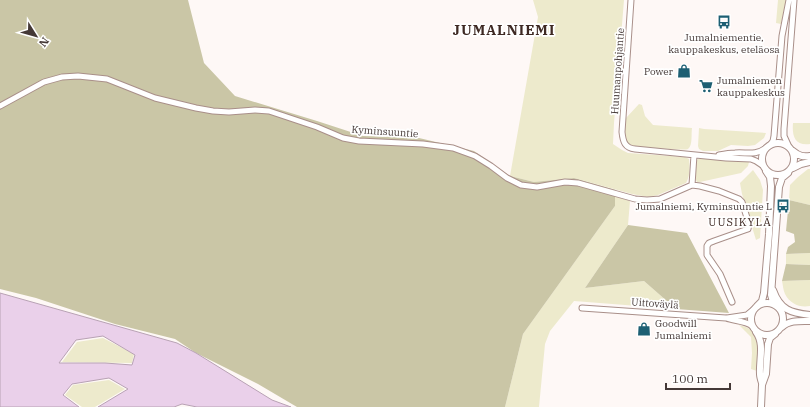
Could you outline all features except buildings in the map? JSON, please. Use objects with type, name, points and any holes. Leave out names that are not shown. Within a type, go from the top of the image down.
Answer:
[{"type":"street","name":"Huumanpohjantie","points":[[631,0],[622,132],[624,143],[630,148],[635,149],[694,155]]},
{"type":"street","points":[[760,407],[762,385],[760,373],[761,343],[759,335],[751,321],[751,315],[762,301],[764,293],[772,186],[770,178],[764,168],[762,158],[763,153],[773,141],[774,136],[782,36],[789,0]]},
{"type":"street","points":[[732,302],[720,274],[708,255],[707,246],[709,243],[748,229],[749,224],[742,202],[736,197],[706,188],[692,186],[694,155],[751,159],[756,161],[772,175],[778,176],[790,171],[795,159],[784,136],[784,129],[794,0]]},
{"type":"street","name":"Kyminsuuntie","points":[[0,106],[50,80],[62,77],[78,76],[107,79],[155,98],[196,108],[229,112],[245,110],[269,111],[317,127],[342,138],[359,141],[437,145],[453,148],[475,156],[492,166],[507,178],[521,185],[537,187],[565,182],[578,183],[647,200],[660,199],[692,186]]},
{"type":"street","points":[[712,156],[735,153],[756,154],[775,143],[781,143],[800,156],[810,156]]},
{"type":"street","points":[[810,162],[798,165],[782,178],[779,185],[772,284],[773,303],[784,313],[788,315],[810,315]]},
{"type":"street","points":[[772,284],[776,298],[785,308],[796,313],[810,315]]},
{"type":"street","points":[[754,328],[760,334],[770,335],[777,332],[782,325],[783,320],[783,315],[779,308],[773,304],[762,304],[755,308]]},
{"type":"street","name":"Uittoväylä","points":[[582,308],[726,318],[747,315],[755,308]]},
{"type":"street","name":"Uittoväylä","points":[[726,318],[735,321],[747,322],[754,328]]},
{"type":"street","points":[[762,385],[766,374],[768,344],[770,338],[788,322],[810,321]]},
{"type":"shaded area","points":[[0,0],[188,0],[204,63],[235,96],[363,136],[419,138],[474,151],[510,176],[534,182],[574,178],[616,190],[615,206],[523,334],[505,407],[297,407],[258,384],[196,353],[175,339],[115,324],[36,298],[0,289]]},
{"type":"shaded area","points":[[533,0],[624,0],[613,144],[628,153],[685,157],[689,159],[690,168],[686,183],[658,195],[648,197],[574,178],[534,182],[510,176],[538,17]]},
{"type":"shaded area","points":[[778,0],[786,0],[781,24],[776,23]]},
{"type":"shaded area","points":[[639,104],[642,105],[645,116],[653,125],[692,128],[690,147],[688,149],[671,149],[632,145],[627,142],[625,134],[626,118]]},
{"type":"shaded area","points":[[793,123],[810,123],[810,144],[800,143],[795,139]]},
{"type":"shaded area","points":[[699,128],[766,133],[764,138],[755,145],[731,145],[718,151],[703,151],[699,149],[698,146]]},
{"type":"shaded area","points":[[702,158],[749,162],[748,166],[741,173],[697,182],[695,178],[696,161]]},
{"type":"shaded area","points":[[808,169],[810,169],[810,205],[789,200],[790,185]]},
{"type":"shaded area","points":[[753,170],[760,180],[763,190],[760,238],[756,240],[740,183]]},
{"type":"shaded area","points":[[615,196],[630,201],[628,225],[585,288],[644,281],[676,309],[574,301],[550,331],[545,344],[539,407],[505,407],[523,334],[615,206]]},
{"type":"shaded area","points":[[789,200],[810,205],[810,253],[786,254],[788,247],[795,242],[794,234],[786,231]]},
{"type":"shaded area","points":[[628,225],[687,233],[729,313],[676,309],[644,281],[585,288]]},
{"type":"shaded area","points":[[810,253],[810,265],[786,264],[786,254]]},
{"type":"shaded area","points":[[786,264],[810,265],[810,280],[782,281]]},
{"type":"shaded area","points":[[810,280],[810,306],[799,306],[792,303],[784,292],[782,281]]},
{"type":"shaded area","points":[[0,293],[177,343],[196,353],[272,400],[291,407],[197,407],[182,404],[174,407],[98,407],[128,389],[109,378],[72,384],[63,395],[79,407],[0,407]],"holes":[[[103,336],[135,355],[132,365],[105,363],[59,363],[76,340]]]},
{"type":"shaded area","points":[[739,325],[752,331],[756,336],[758,342],[757,371],[751,369],[751,337]]},
{"type":"shaded area","points":[[103,338],[134,354],[132,363],[62,362],[77,342]]},
{"type":"shaded area","points":[[109,380],[125,389],[95,407],[82,407],[65,395],[73,385]]},
{"type":"place","name":"Jumalniementie, kauppakeskus, eteläosa","points":[[724,22]]},
{"type":"place","name":"Power","points":[[684,71]]},
{"type":"place","name":"Jumalniemen kauppakeskus","points":[[706,86]]},
{"type":"place","name":"Jumalniemi, Kyminsuuntie L","points":[[783,206]]},
{"type":"place","name":"Goodwill Jumalniemi","points":[[644,329]]},
{"type":"district","name":"JUMALNIEMI","points":[[504,30]]},
{"type":"district","name":"UUSIKYLÄ","points":[[740,222]]}]
